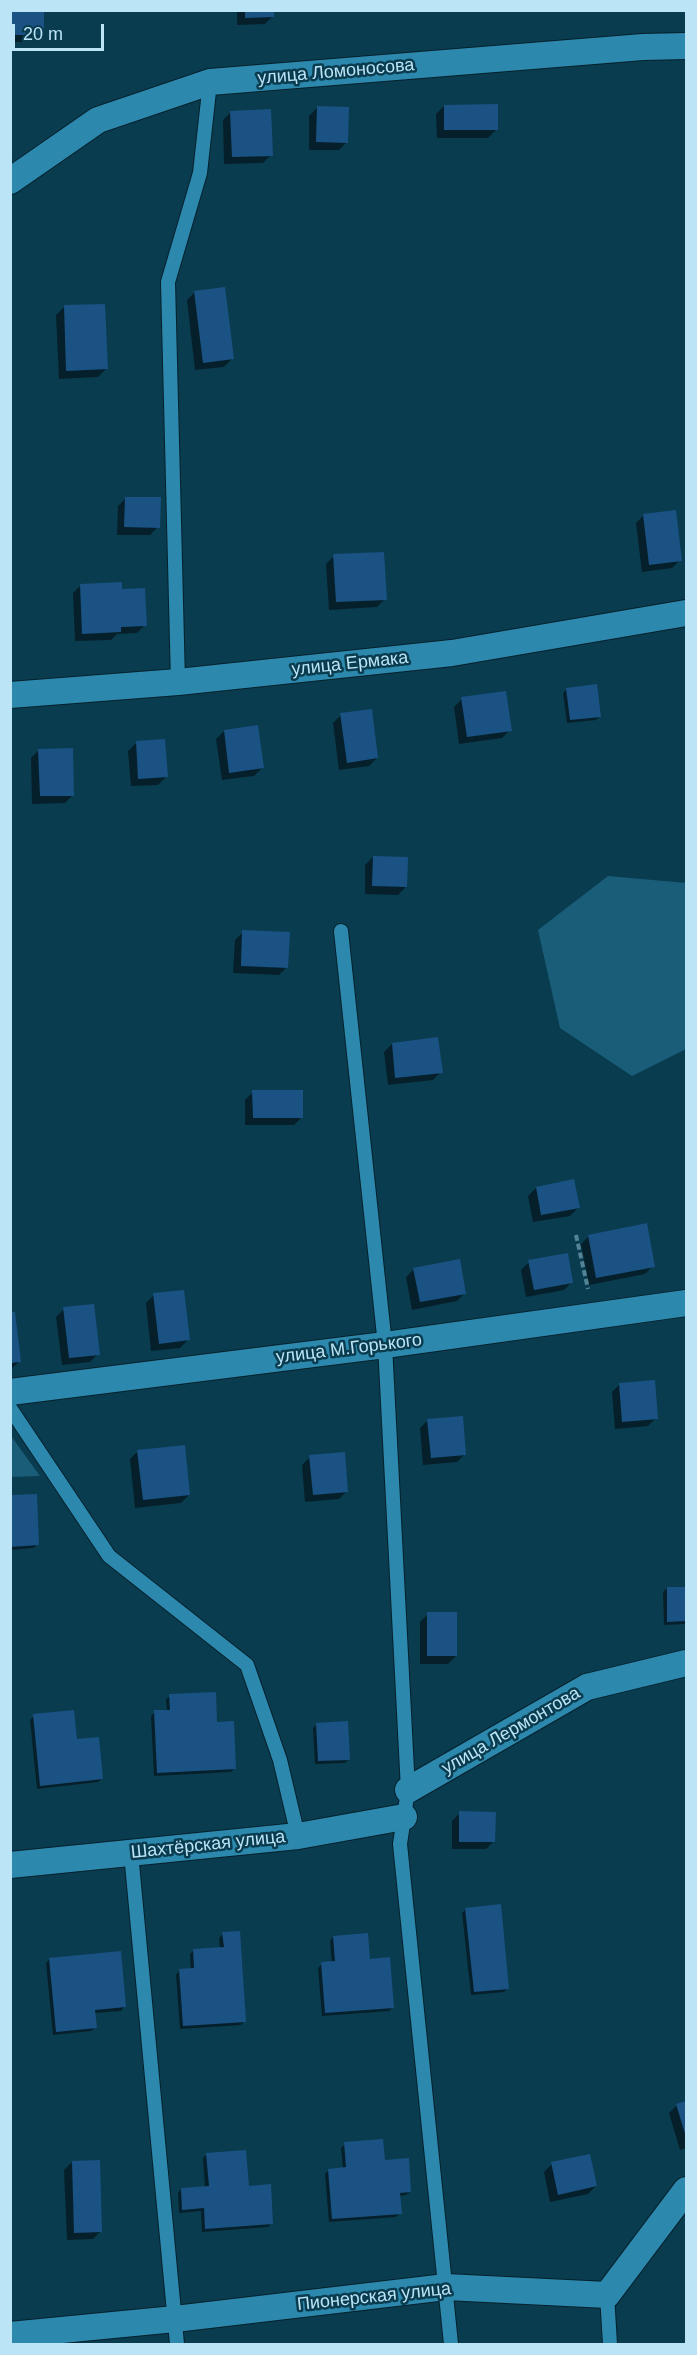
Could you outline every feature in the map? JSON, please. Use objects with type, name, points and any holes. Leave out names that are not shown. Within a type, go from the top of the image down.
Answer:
[{"type":"street","name":"улица Ломоносова","points":[[10,181],[98,120],[210,82],[643,47],[687,46]]},
{"type":"street","name":"улица Ермака","points":[[10,695],[178,682],[452,653],[687,613]]},
{"type":"street","name":"улица М.Горького","points":[[10,1392],[385,1345],[687,1303]]},
{"type":"street","name":"улица Лермонтова","points":[[408,1790],[588,1686],[687,1663]]},
{"type":"street","name":"Шахтёрская улица","points":[[10,1865],[298,1836],[404,1816]]},
{"type":"street","points":[[607,2295],[687,2190]]},
{"type":"street","name":"Пионерская улица","points":[[10,2335],[175,2319],[446,2287],[607,2295]]},
{"type":"lane","points":[[178,682],[168,282],[200,173],[210,82]]},
{"type":"lane","points":[[341,932],[385,1345],[408,1790],[400,1844],[451,2344]]},
{"type":"lane","points":[[10,1408],[109,1556],[247,1665],[280,1760],[298,1836]]},
{"type":"lane","points":[[131,1853],[177,2344]]},
{"type":"lane","points":[[607,2295],[610,2344]]},
{"type":"path","points":[[576,1235],[594,1316]]},
{"type":"shaded area","points":[[608,876],[686,883],[686,1049],[632,1076],[560,1028],[538,930]]},
{"type":"shaded area","points":[[11,1436],[40,1476],[11,1477]]},
{"type":"building","points":[[10,10],[44,10],[44,35],[10,35]]},
{"type":"building","points":[[245,10],[274,10],[274,17],[245,18]]},
{"type":"building","points":[[498,104],[498,130],[444,130],[444,105]]},
{"type":"building","points":[[317,106],[349,107],[348,143],[316,142]]},
{"type":"building","points":[[271,109],[273,156],[232,157],[230,111]]},
{"type":"building","points":[[225,287],[234,359],[203,363],[194,291]]},
{"type":"building","points":[[105,304],[108,369],[66,371],[64,305]]},
{"type":"building","points":[[125,497],[161,497],[160,528],[124,527]]},
{"type":"building","points":[[676,510],[682,561],[649,565],[643,514]]},
{"type":"building","points":[[384,552],[387,600],[336,602],[333,554]]},
{"type":"building","points":[[122,582],[122,589],[145,588],[147,626],[121,627],[121,632],[82,634],[80,584]]},
{"type":"building","points":[[597,684],[601,717],[570,720],[566,688]]},
{"type":"building","points":[[506,691],[512,731],[467,737],[461,697]]},
{"type":"building","points":[[372,709],[378,758],[347,763],[340,713]]},
{"type":"building","points":[[258,725],[264,768],[229,773],[224,730]]},
{"type":"building","points":[[165,739],[168,777],[138,779],[136,741]]},
{"type":"building","points":[[73,748],[74,796],[40,796],[38,749]]},
{"type":"building","points":[[373,856],[408,857],[407,887],[372,886]]},
{"type":"building","points":[[242,930],[290,932],[288,968],[241,966]]},
{"type":"building","points":[[438,1037],[443,1073],[395,1078],[392,1043]]},
{"type":"building","points":[[252,1090],[303,1090],[303,1118],[253,1118]]},
{"type":"building","points":[[574,1179],[580,1208],[541,1215],[536,1187]]},
{"type":"building","points":[[647,1223],[655,1267],[596,1278],[588,1235]]},
{"type":"building","points":[[568,1253],[573,1283],[534,1290],[528,1260]]},
{"type":"building","points":[[460,1259],[466,1294],[420,1302],[413,1268]]},
{"type":"building","points":[[184,1290],[190,1340],[159,1344],[153,1293]]},
{"type":"building","points":[[94,1304],[100,1355],[69,1358],[63,1307]]},
{"type":"building","points":[[10,1312],[15,1312],[21,1362],[10,1363]]},
{"type":"building","points":[[655,1380],[658,1419],[622,1422],[619,1383]]},
{"type":"building","points":[[463,1416],[466,1455],[431,1458],[427,1419]]},
{"type":"building","points":[[185,1445],[190,1495],[143,1500],[137,1450]]},
{"type":"building","points":[[345,1452],[348,1492],[313,1495],[309,1455]]},
{"type":"building","points":[[37,1494],[39,1545],[10,1547],[10,1495]]},
{"type":"building","points":[[667,1587],[686,1587],[686,1621],[667,1622]]},
{"type":"building","points":[[427,1612],[457,1612],[457,1656],[427,1656]]},
{"type":"building","points":[[216,1692],[217,1722],[234,1721],[236,1769],[157,1773],[154,1710],[170,1710],[169,1694]]},
{"type":"building","points":[[74,1710],[77,1739],[99,1737],[103,1779],[40,1786],[33,1714]]},
{"type":"building","points":[[348,1721],[350,1760],[318,1761],[316,1723]]},
{"type":"building","points":[[459,1811],[496,1812],[495,1842],[459,1842]]},
{"type":"building","points":[[501,1904],[509,1989],[474,1992],[465,1908]]},
{"type":"building","points":[[240,1931],[246,2022],[183,2026],[179,1969],[194,1968],[193,1949],[224,1947],[222,1932]]},
{"type":"building","points":[[368,1933],[370,1959],[390,1957],[394,2008],[325,2013],[321,1962],[335,1961],[333,1936]]},
{"type":"building","points":[[121,1951],[126,2007],[95,2010],[97,2028],[56,2032],[49,1958]]},
{"type":"building","points":[[686,2101],[686,2137],[676,2104]]},
{"type":"building","points":[[383,2139],[385,2160],[409,2158],[411,2192],[400,2193],[402,2214],[332,2219],[328,2169],[346,2167],[344,2142]]},
{"type":"building","points":[[246,2150],[249,2186],[271,2184],[273,2224],[205,2229],[204,2208],[182,2210],[181,2188],[209,2186],[206,2153]]},
{"type":"building","points":[[590,2154],[597,2186],[558,2195],[551,2162]]},
{"type":"building","points":[[100,2160],[102,2232],[74,2233],[72,2161]]}]
